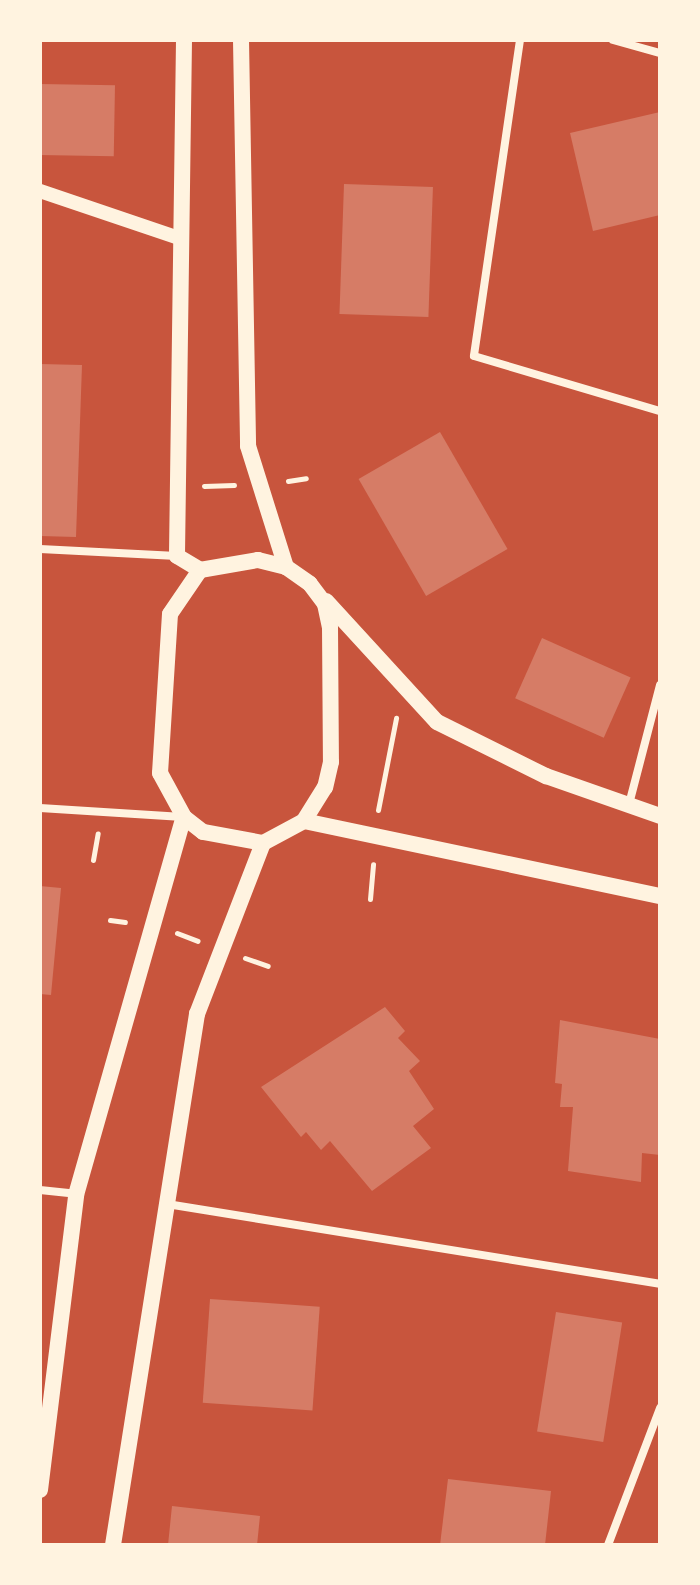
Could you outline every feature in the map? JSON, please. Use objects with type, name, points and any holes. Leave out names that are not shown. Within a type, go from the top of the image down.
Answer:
[{"type":"main road","points":[[184,40],[177,556],[200,570],[258,560],[286,567],[310,584],[437,722],[546,776],[628,808],[660,816]]},
{"type":"main road","points":[[241,40],[248,446],[286,567]]},
{"type":"main road","points":[[200,570],[170,614],[165,640],[160,773],[184,817],[226,840],[263,843],[304,821],[325,787],[331,762],[330,627],[325,604],[310,584]]},
{"type":"main road","points":[[40,1490],[76,1195],[184,817]]},
{"type":"main road","points":[[304,821],[660,896]]},
{"type":"main road","points":[[113,1545],[164,1204],[197,1014],[263,843]]},
{"type":"street","points":[[520,40],[474,356],[660,411]]},
{"type":"street","points":[[613,40],[660,53]]},
{"type":"street","points":[[40,191],[179,238]]},
{"type":"street","points":[[40,549],[177,556]]},
{"type":"street","points":[[628,808],[660,685]]},
{"type":"street","points":[[40,808],[184,817]]},
{"type":"street","points":[[40,1190],[76,1195]]},
{"type":"street","points":[[164,1204],[660,1284]]},
{"type":"street","points":[[608,1545],[660,1408]]},
{"type":"path","points":[[370,899],[375,836],[392,728],[409,691]]},
{"type":"path","points":[[110,920],[153,924],[268,966]]},
{"type":"building","points":[[40,84],[115,85],[114,156],[40,155]]},
{"type":"building","points":[[660,112],[660,215],[593,231],[570,133]]},
{"type":"building","points":[[344,184],[433,187],[428,317],[339,314]]},
{"type":"building","points":[[40,364],[82,365],[76,537],[40,536]]},
{"type":"building","points":[[440,432],[508,549],[426,596],[359,479]]},
{"type":"building","points":[[542,638],[631,677],[604,738],[515,698]]},
{"type":"building","points":[[40,886],[61,888],[51,995],[40,994]]},
{"type":"building","points":[[385,1007],[405,1031],[398,1038],[420,1061],[409,1071],[434,1109],[413,1126],[431,1148],[372,1191],[330,1141],[321,1150],[306,1132],[301,1137],[261,1087]]},
{"type":"building","points":[[560,1020],[660,1039],[660,1155],[642,1153],[641,1182],[568,1171],[573,1107],[560,1107],[562,1084],[555,1083]]},
{"type":"building","points":[[210,1299],[320,1307],[312,1410],[203,1403]]},
{"type":"building","points":[[556,1312],[622,1322],[603,1442],[537,1432]]},
{"type":"building","points":[[448,1479],[551,1491],[545,1545],[440,1545]]},
{"type":"building","points":[[172,1506],[260,1516],[257,1545],[168,1545]]}]
